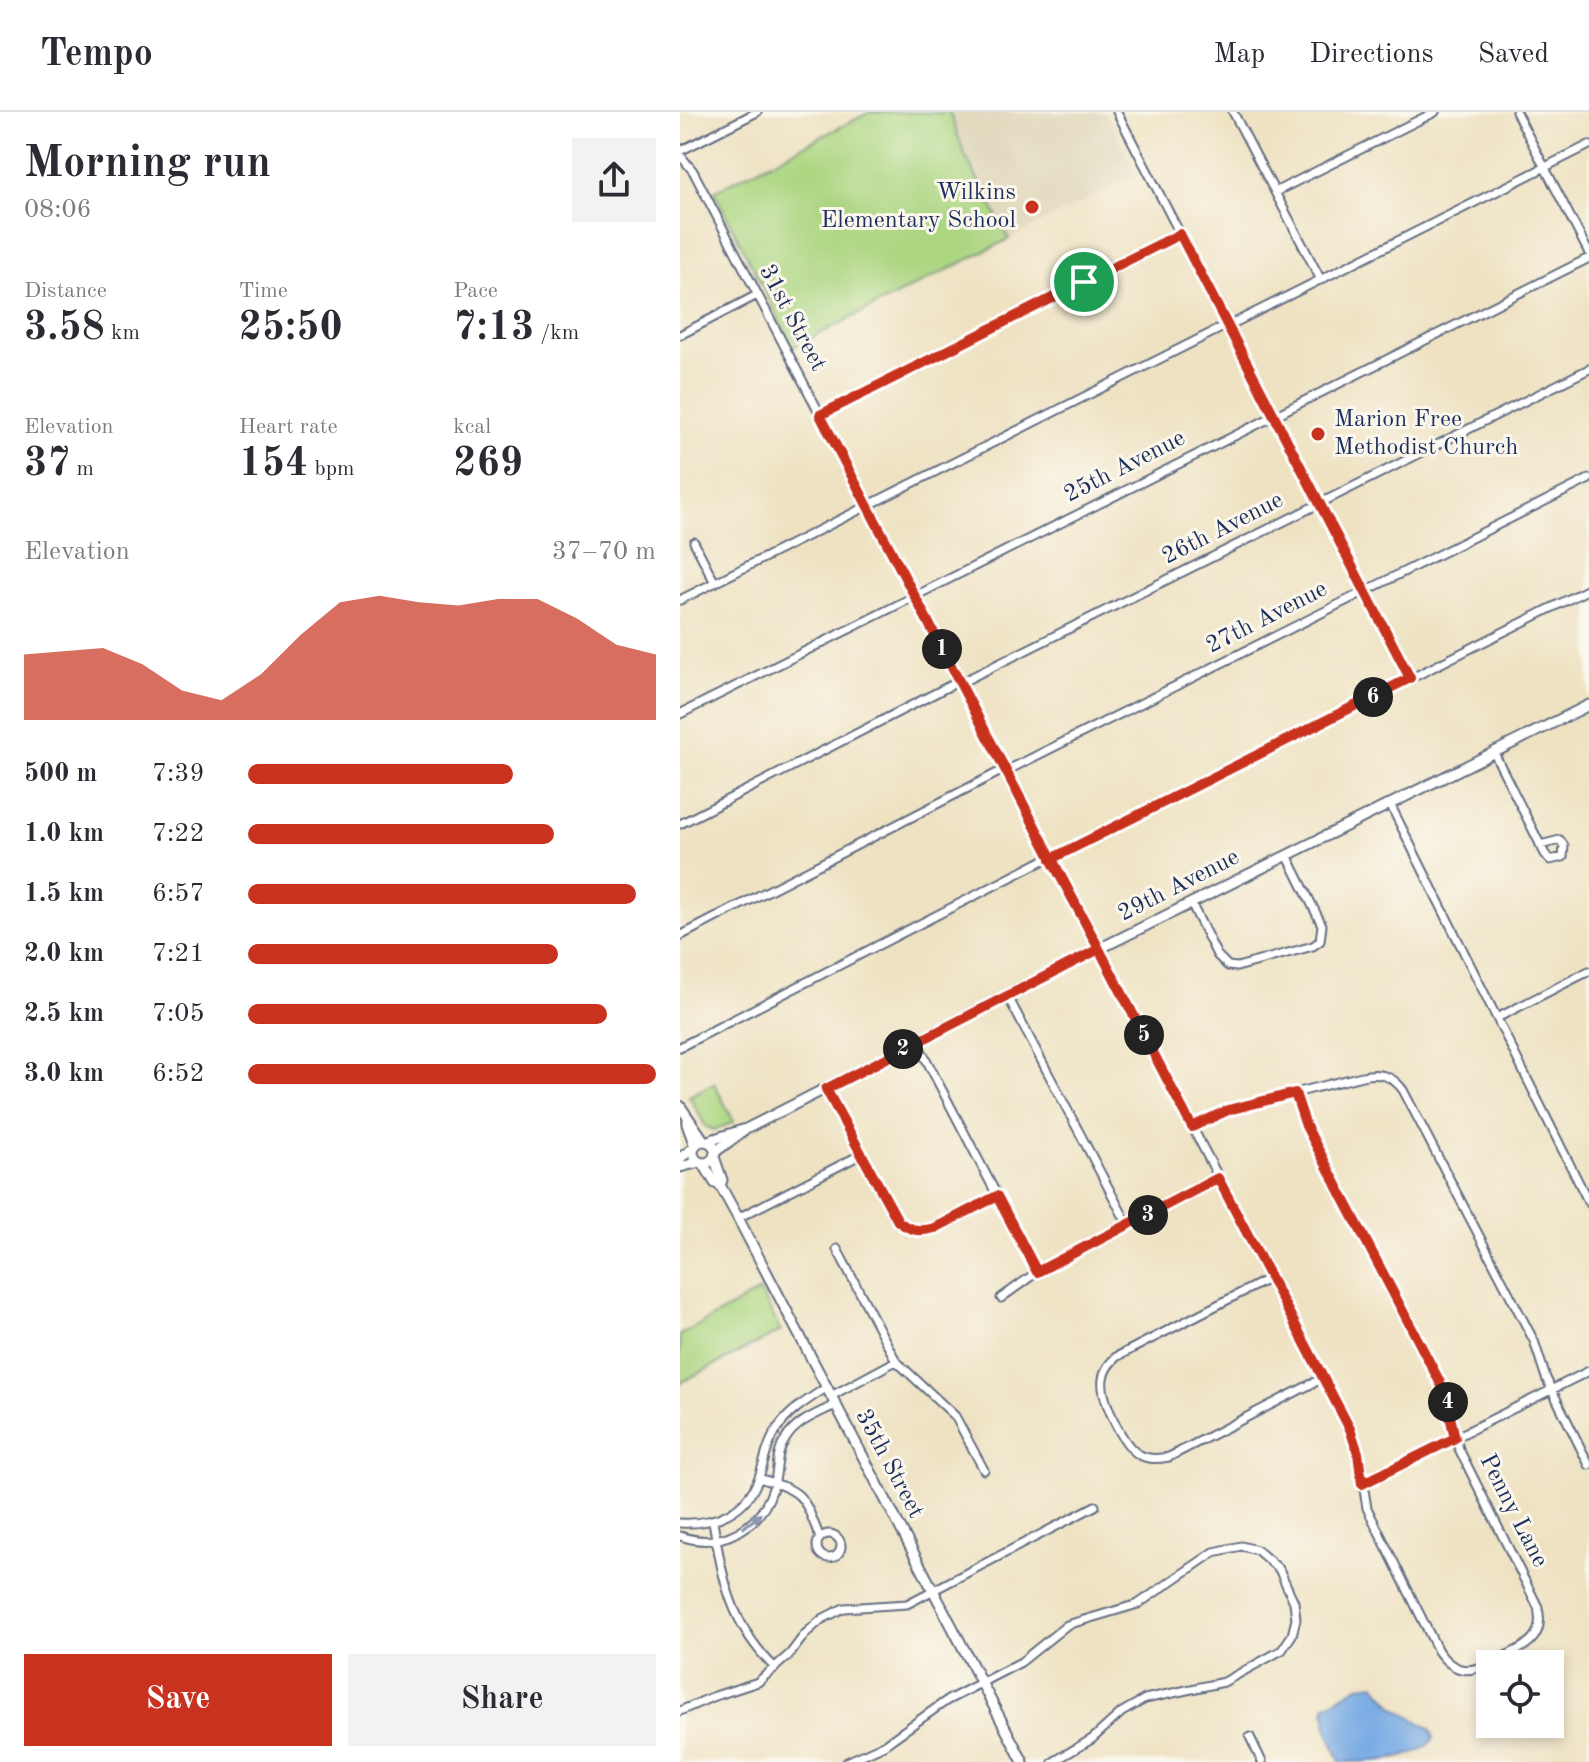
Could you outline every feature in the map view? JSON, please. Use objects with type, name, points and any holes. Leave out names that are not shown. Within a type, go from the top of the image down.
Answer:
[{"type":"street","points":[[680,153],[757,112]]},
{"type":"street","points":[[1117,112],[1410,678]]},
{"type":"street","points":[[1233,112],[1321,280]]},
{"type":"street","points":[[1275,192],[1435,112]]},
{"type":"street","points":[[1516,112],[1589,255]]},
{"type":"street","points":[[680,600],[1589,145]]},
{"type":"street","name":"31st Street","points":[[680,153],[693,171],[1323,1378],[1354,1441],[1362,1484]]},
{"type":"street","points":[[820,415],[1180,234]]},
{"type":"street","name":"25th Avenue","points":[[680,714],[1589,255]]},
{"type":"street","points":[[680,335],[757,295]]},
{"type":"street","name":"26th Avenue","points":[[680,824],[1589,369]]},
{"type":"street","name":"27th Avenue","points":[[680,936],[1589,479]]},
{"type":"street","points":[[694,542],[715,583]]},
{"type":"street","points":[[680,1047],[1589,589]]},
{"type":"street","name":"29th Avenue","points":[[680,1158],[700,1144],[746,1129],[1007,995],[1589,705]]},
{"type":"street","points":[[1494,753],[1540,845]]},
{"type":"street","points":[[1390,804],[1589,1203]]},
{"type":"street","points":[[1191,903],[1221,962],[1228,966],[1237,967],[1313,946],[1320,941],[1322,925],[1287,855]]},
{"type":"street","points":[[1497,1018],[1589,971]]},
{"type":"street","points":[[1007,995],[1128,1225]]},
{"type":"street","points":[[917,1042],[1037,1272]]},
{"type":"street","points":[[1192,1127],[1228,1110],[1374,1073],[1384,1075],[1401,1086],[1534,1341],[1552,1390],[1589,1465]]},
{"type":"street","points":[[826,1089],[892,1214],[904,1226],[914,1230],[935,1228],[997,1196]]},
{"type":"street","name":"Penny Lane","points":[[1295,1093],[1306,1126],[1444,1390],[1455,1438],[1538,1607],[1540,1622],[1535,1635],[1524,1646],[1481,1668],[1458,1669],[1446,1662],[1371,1518],[1362,1484]]},
{"type":"street","points":[[680,1106],[688,1121],[692,1121],[700,1144],[714,1146],[715,1155]]},
{"type":"street","name":"29th Avenue","points":[[701,1162],[715,1155],[746,1129]]},
{"type":"street","name":"35th Street","points":[[700,1144],[695,1158],[720,1185],[738,1218],[1023,1762]]},
{"type":"street","name":"35th Street","points":[[715,1155],[722,1180],[720,1185]]},
{"type":"street","points":[[738,1218],[860,1155]]},
{"type":"street","points":[[680,1167],[701,1162]]},
{"type":"street","points":[[1001,1298],[1037,1272],[1218,1178]]},
{"type":"street","points":[[837,1249],[896,1361],[955,1416],[984,1470]]},
{"type":"street","points":[[1270,1278],[1116,1357],[1108,1365],[1102,1391],[1127,1444],[1138,1454],[1154,1460],[1169,1457],[1323,1378]]},
{"type":"street","points":[[680,1523],[713,1521],[727,1516],[741,1505],[759,1478],[767,1447],[786,1418],[896,1361]]},
{"type":"street","points":[[1362,1484],[1589,1371]]},
{"type":"street","points":[[680,1536],[701,1541],[716,1540],[737,1533],[764,1511],[775,1483],[777,1456],[792,1430],[831,1396]]},
{"type":"street","points":[[759,1478],[793,1489],[802,1496],[820,1538]]},
{"type":"street","points":[[680,1711],[758,1682],[790,1654],[805,1634],[822,1619],[844,1608],[907,1604],[1095,1506]]},
{"type":"street","points":[[713,1521],[723,1580],[734,1614],[758,1652],[775,1668]]},
{"type":"street","points":[[847,1762],[884,1745],[931,1710],[1021,1662],[1067,1625],[1138,1604],[1214,1552],[1241,1546],[1257,1550],[1279,1569],[1294,1602],[1296,1619],[1292,1635],[1282,1650],[1224,1682],[1145,1699],[1122,1712],[1092,1739],[1053,1762]]},
{"type":"street","points":[[1250,1737],[1262,1762]]},
{"type":"shaded area","name":"Wilkins Elementary School","points":[[943,112],[1105,112],[1137,175],[1009,239]]},
{"type":"green space","points":[[870,112],[950,113],[964,153],[1009,239],[793,347],[714,191]]},
{"type":"green space","points":[[714,1083],[734,1122],[714,1130],[706,1127],[689,1096]]},
{"type":"green space","points":[[760,1291],[781,1331],[680,1383],[680,1335]]},
{"type":"water","points":[[1375,1684],[1393,1706],[1430,1729],[1434,1738],[1427,1746],[1405,1756],[1378,1761],[1340,1762],[1327,1729],[1325,1706],[1359,1686]]},
{"type":"place","name":"Wilkins Elementary School","points":[[1032,207]]},
{"type":"place","name":"Marion Free Methodist Church","points":[[1318,434]]},
{"type":"route","points":[[1084,282],[820,415],[1051,859],[1099,949],[826,1089],[898,1221],[914,1230],[924,1231],[997,1196],[1037,1272],[1218,1178],[1350,1429],[1358,1453],[1362,1484],[1455,1438],[1444,1390],[1306,1126],[1295,1093],[1228,1110],[1192,1127],[1093,937],[1051,859],[1410,678],[1180,234],[1084,282]]}]
